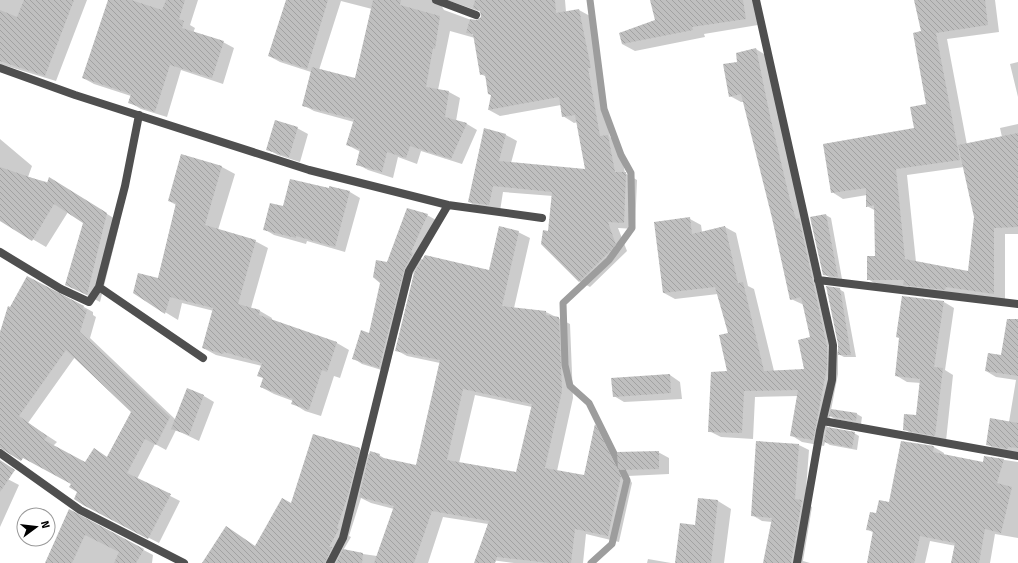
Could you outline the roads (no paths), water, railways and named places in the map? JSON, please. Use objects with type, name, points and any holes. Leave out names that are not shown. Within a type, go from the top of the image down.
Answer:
[{"type":"street","points":[[436,0],[476,16]]},
{"type":"street","points":[[756,0],[833,345],[832,380],[822,421],[797,563]]},
{"type":"street","points":[[0,68],[138,115],[309,170],[448,205],[542,218]]},
{"type":"street","points":[[0,252],[61,289],[89,302],[99,287],[125,186],[138,115]]},
{"type":"street","points":[[330,563],[343,538],[409,271],[448,205]]},
{"type":"street","points":[[818,280],[1018,304]]},
{"type":"street","points":[[99,287],[203,358]]},
{"type":"street","points":[[822,421],[1018,456]]},
{"type":"street","points":[[0,453],[80,510],[184,563]]},
{"type":"waterway","points":[[590,0],[604,109],[621,155],[631,173],[632,228],[609,260],[563,303],[565,365],[570,386],[589,403],[627,480],[612,544],[591,563]]}]
